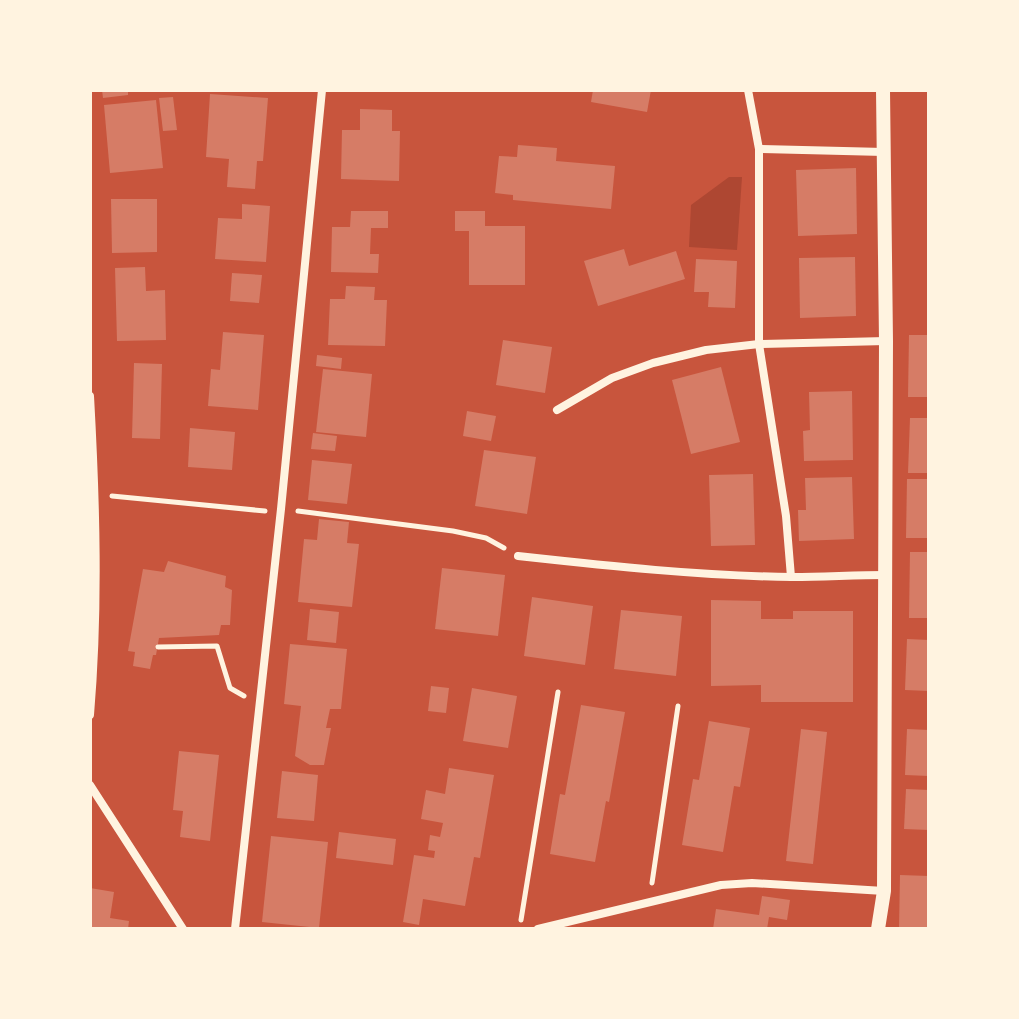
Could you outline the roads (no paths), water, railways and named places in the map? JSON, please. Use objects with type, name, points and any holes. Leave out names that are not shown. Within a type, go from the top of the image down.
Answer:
[{"type":"street","points":[[235,929],[281,509],[322,90]]},
{"type":"street","points":[[748,90],[759,149],[759,344],[786,516],[791,577]]},
{"type":"street","points":[[878,929],[884,891],[886,341],[883,90]]},
{"type":"street","points":[[759,149],[884,152]]},
{"type":"street","points":[[557,410],[612,378],[653,363],[706,350],[759,344],[886,341]]},
{"type":"street","points":[[90,396],[95,494],[96,626],[90,715]]},
{"type":"street","points":[[518,556],[624,567],[791,577],[885,575]]},
{"type":"street","points":[[90,785],[183,929]]},
{"type":"street","points":[[538,929],[721,885],[752,883],[884,891]]}]
